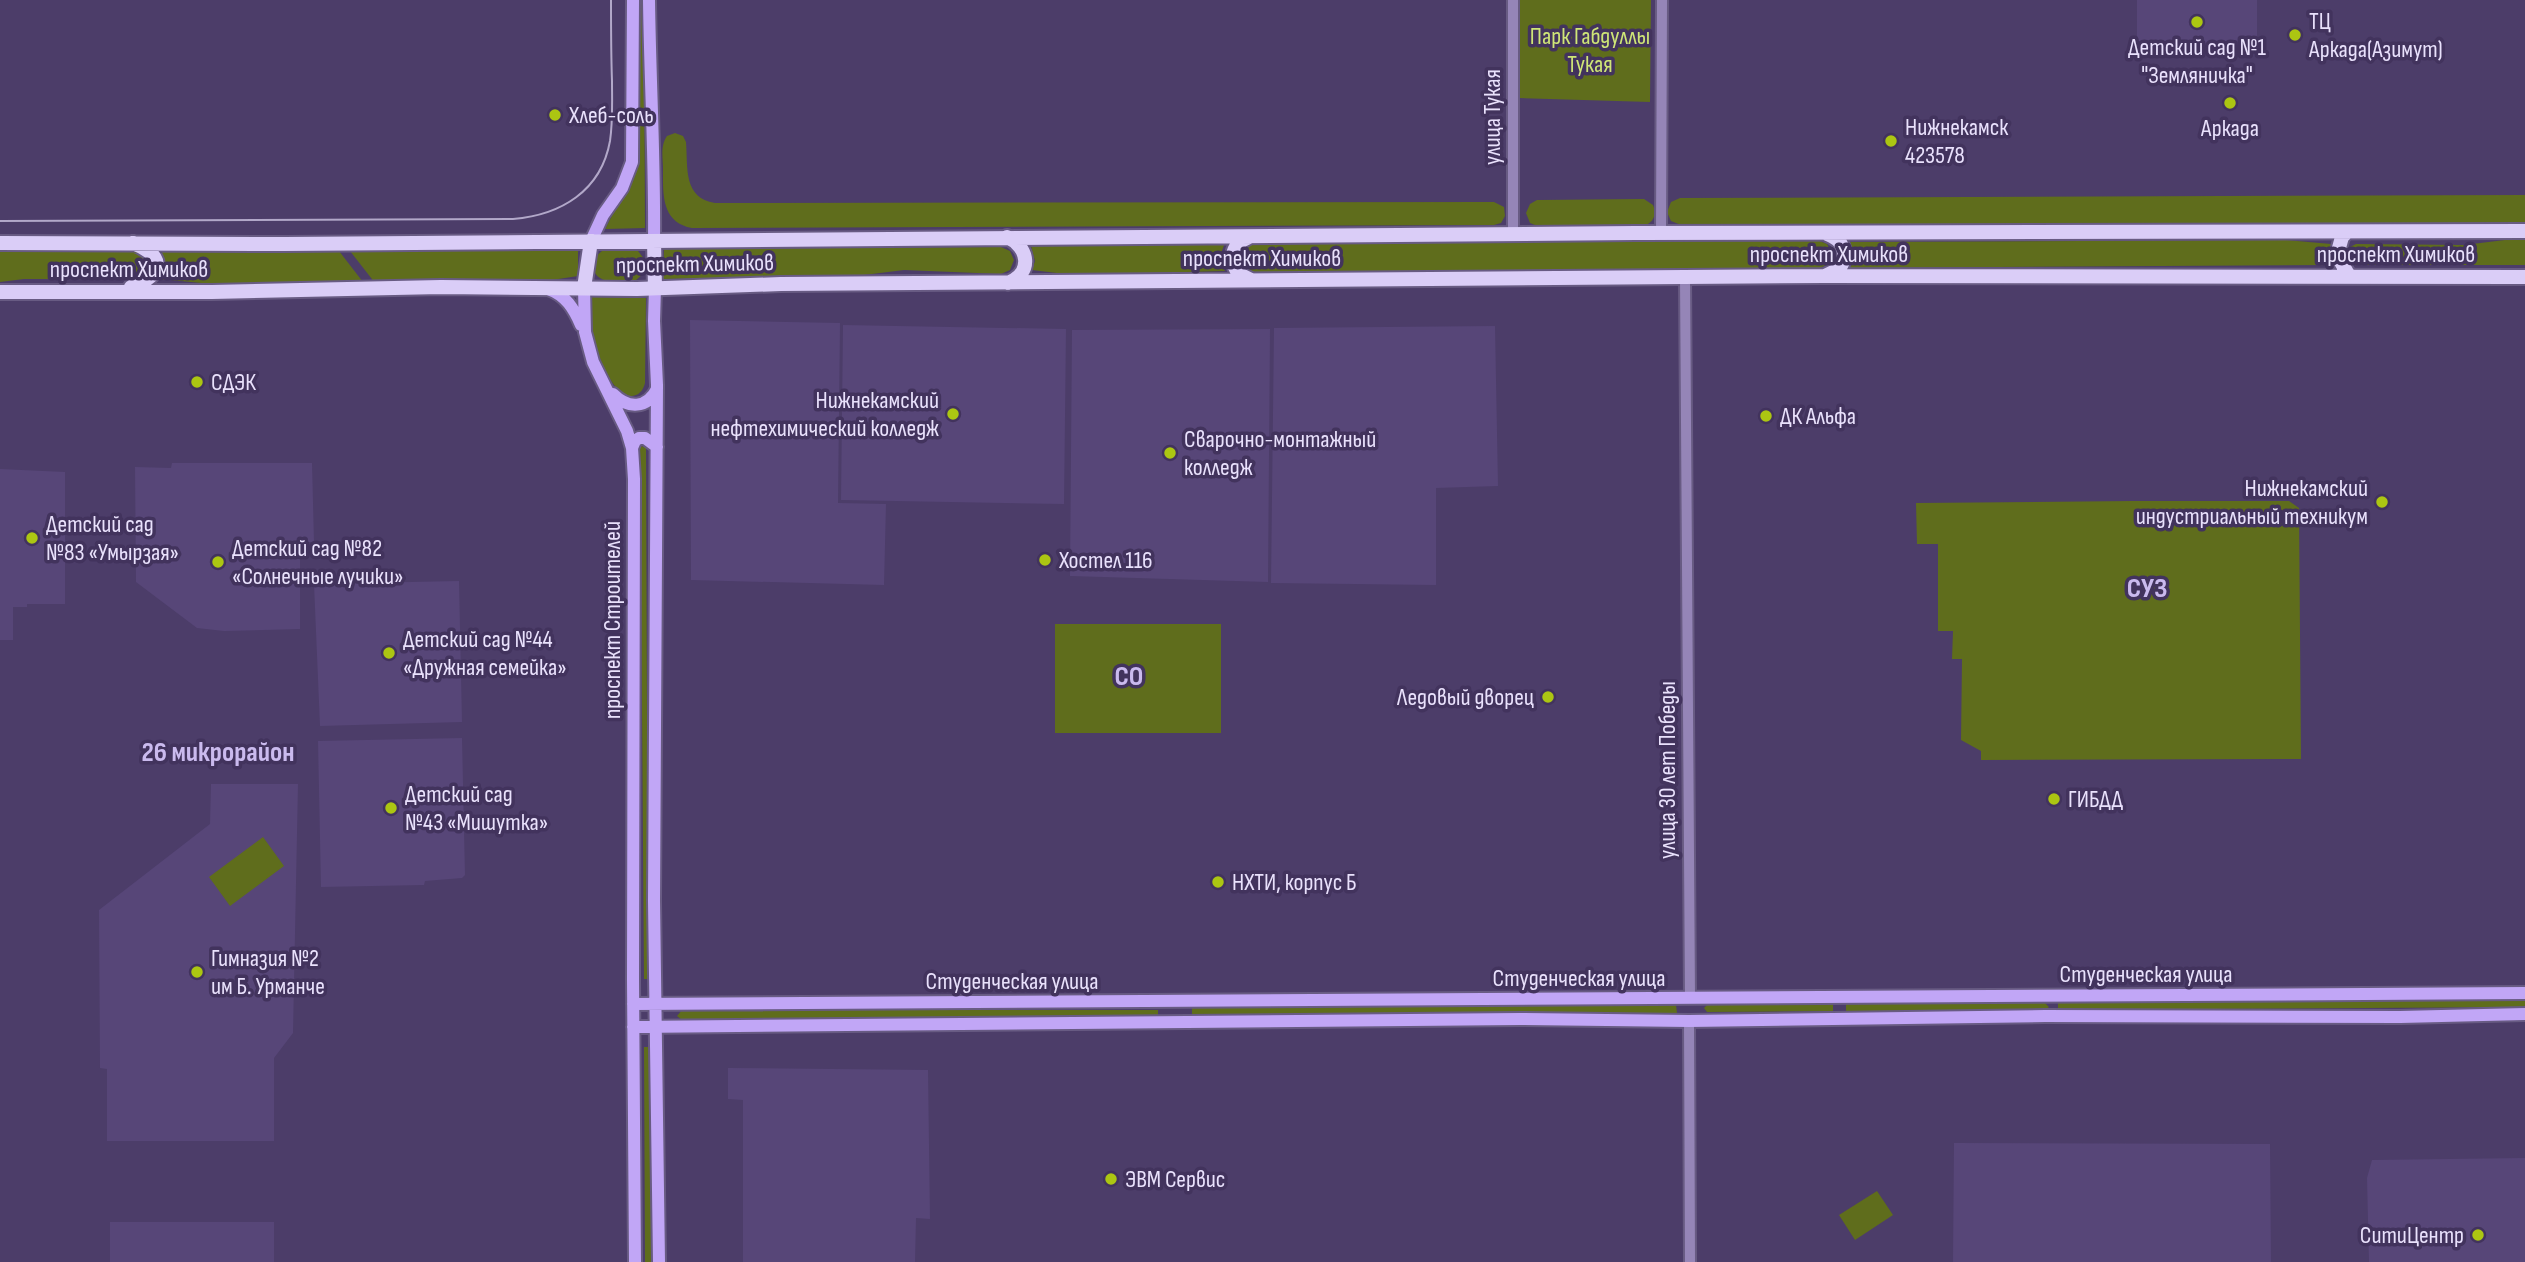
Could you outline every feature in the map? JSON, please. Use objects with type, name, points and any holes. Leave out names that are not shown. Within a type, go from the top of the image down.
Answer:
[{"type":"main road","name":"проспект Строителей","points":[[633,0],[632,162],[622,188],[603,215],[591,241],[584,288],[584,332],[593,362],[627,430],[632,448],[635,516],[635,1262]]},
{"type":"main road","name":"проспект Строителей","points":[[649,0],[657,385],[655,1003],[659,1262]]},
{"type":"main road","name":"проспект Химиков","points":[[0,243],[285,244],[1661,233],[2525,231]]},
{"type":"main road","points":[[2347,232],[2342,237],[2337,255],[2349,276]]},
{"type":"main road","points":[[1823,234],[1838,240],[1844,254],[1839,269],[1824,276]]},
{"type":"main road","points":[[1254,236],[1238,243],[1232,258],[1239,274],[1255,281]]},
{"type":"main road","points":[[1007,237],[1019,244],[1026,261],[1022,274],[1007,284]]},
{"type":"main road","points":[[124,291],[149,280],[156,269],[156,261],[151,253],[146,248],[129,242]]},
{"type":"main road","name":"проспект Химиков","points":[[0,292],[263,292],[441,287],[655,288],[780,284],[1824,276],[2525,277]]},
{"type":"main road","points":[[547,288],[557,292],[570,304],[584,332]]},
{"type":"main road","points":[[605,387],[618,400],[633,406],[649,400],[657,385]]},
{"type":"main road","points":[[632,448],[639,438],[645,438],[657,447]]},
{"type":"main road","name":"Студенческая улица","points":[[633,1004],[1185,1003],[2525,993]]},
{"type":"main road","points":[[2044,996],[2052,999],[2055,1006],[2052,1013],[2045,1016]]},
{"type":"main road","points":[[1846,997],[1840,1000],[1839,1008],[1841,1013],[1849,1018]]},
{"type":"main road","name":"улица 30 лет Победы","points":[[1689,1021],[1690,998]]},
{"type":"main road","points":[[1163,1003],[1167,1016],[1165,1022]]},
{"type":"main road","points":[[1185,1003],[1181,1009],[1187,1022]]},
{"type":"main road","name":"Студенческая улица","points":[[633,1027],[1508,1019],[1689,1021],[2045,1016],[2400,1017],[2525,1014]]},
{"type":"street","name":"улица Тукая","points":[[1513,0],[1513,234]]},
{"type":"street","points":[[1661,233],[1662,0]]},
{"type":"street","name":"улица 30 лет Победы","points":[[1685,277],[1690,998]]},
{"type":"street","name":"улица 30 лет Победы","points":[[1689,1021],[1689,1262]]},
{"type":"shaded area","name":"Детский сад №1 \"Земляничка\"","points":[[2137,0],[2257,0],[2257,46],[2137,44]]},
{"type":"shaded area","points":[[690,320],[840,323],[838,503],[886,504],[884,585],[691,580]]},
{"type":"shaded area","name":"Нижнекамский нефтехимический колледж","points":[[843,325],[1066,329],[1064,504],[841,500]]},
{"type":"shaded area","points":[[1495,326],[1498,486],[1436,488],[1436,585],[1271,583],[1274,328]]},
{"type":"shaded area","name":"Сварочно-монтажный колледж","points":[[1270,329],[1268,582],[1070,576],[1072,330]]},
{"type":"shaded area","name":"Детский сад №82 «Солнечные лучики»","points":[[172,463],[312,463],[314,542],[300,542],[300,629],[224,631],[197,628],[136,582],[135,467],[171,468]]},
{"type":"shaded area","name":"Детский сад №83 «Умырзая»","points":[[0,469],[65,472],[65,604],[27,604],[27,607],[13,607],[13,640],[0,640]]},
{"type":"shaded area","name":"Детский сад №44 «Дружная семейка»","points":[[459,581],[462,722],[320,726],[314,584]]},
{"type":"shaded area","name":"Детский сад №43 «Мишутка»","points":[[462,738],[465,875],[462,878],[425,881],[424,885],[321,887],[318,741]]},
{"type":"shaded area","name":"Гимназия №2 им Б. Урманче","points":[[211,784],[298,784],[293,1033],[274,1058],[274,1141],[107,1141],[107,1069],[100,1068],[99,910],[210,824]]},
{"type":"shaded area","points":[[728,1068],[928,1070],[930,1219],[916,1218],[915,1262],[743,1262],[743,1100],[728,1099]]},
{"type":"shaded area","points":[[1954,1143],[2270,1144],[2271,1262],[1953,1262]]},
{"type":"shaded area","points":[[2525,1158],[2525,1262],[2369,1262],[2367,1178],[2372,1160]]},
{"type":"shaded area","points":[[110,1222],[274,1222],[274,1262],[110,1262]]},
{"type":"green space","points":[[640,0],[644,0],[645,228],[605,229],[639,163]]},
{"type":"green space","name":"Парк Габдуллы Тукая","points":[[1520,0],[1651,0],[1650,102],[1519,98]]},
{"type":"green space","points":[[675,133],[683,136],[686,142],[692,188],[697,195],[715,203],[1494,202],[1504,207],[1505,216],[1501,223],[1494,225],[692,228],[674,220],[664,197],[663,148],[667,136]]},
{"type":"green space","points":[[2525,195],[2525,223],[1681,225],[1671,221],[1667,212],[1671,202],[1680,198]]},
{"type":"green space","points":[[1644,199],[1653,205],[1655,212],[1652,220],[1644,226],[1540,227],[1530,223],[1526,213],[1530,204],[1537,200]]},
{"type":"green space","points":[[2525,239],[2525,265],[2346,265],[2343,253],[2356,244],[2464,245]]},
{"type":"green space","points":[[1817,240],[1827,244],[1832,254],[1828,264],[1818,269],[1252,273],[1242,269],[1239,253],[1246,245],[1252,244]]},
{"type":"green space","points":[[2286,240],[2331,244],[2328,251],[2329,265],[1850,268],[1855,254],[1850,242]]},
{"type":"green space","points":[[1225,243],[1219,258],[1225,271],[1073,275],[1032,270],[1035,261],[1031,246]]},
{"type":"green space","points":[[1001,247],[1010,251],[1014,260],[1010,270],[1001,274],[904,270],[856,276],[663,279],[664,249]]},
{"type":"green space","points":[[606,249],[638,251],[645,260],[644,273],[635,281],[612,282],[600,278],[593,266],[599,254]]},
{"type":"green space","points":[[578,250],[578,276],[552,280],[375,283],[350,251]]},
{"type":"green space","points":[[339,251],[363,282],[212,284],[160,279],[164,266],[162,252]]},
{"type":"green space","points":[[0,252],[139,252],[147,259],[150,268],[135,279],[24,279],[0,282]]},
{"type":"green space","points":[[591,297],[646,298],[645,383],[637,394],[629,396],[622,393],[604,369],[592,331]]},
{"type":"green space","points":[[640,446],[646,447],[648,979],[644,979]]},
{"type":"green space","points":[[2289,501],[2299,508],[2301,759],[1981,760],[1981,751],[1961,740],[1962,659],[1952,659],[1953,631],[1938,631],[1938,544],[1917,544],[1916,503]]},
{"type":"green space","points":[[1055,624],[1221,624],[1221,733],[1055,733]]},
{"type":"green space","points":[[263,837],[284,866],[230,906],[209,877]]},
{"type":"green space","points":[[2525,999],[2525,1007],[2058,1010],[2058,1003]]},
{"type":"green space","points":[[2044,1002],[2049,1007],[2044,1011],[1846,1012],[1846,1003]]},
{"type":"green space","points":[[1708,1004],[1833,1004],[1833,1011],[1707,1012],[1704,1008]]},
{"type":"green space","points":[[1676,1005],[1677,1013],[1192,1017],[1192,1008]]},
{"type":"green space","points":[[682,1010],[1158,1010],[1158,1017],[682,1020],[677,1016]]},
{"type":"green space","points":[[644,1047],[651,1047],[652,1262],[645,1262]]},
{"type":"green space","points":[[1877,1191],[1893,1215],[1855,1240],[1839,1215]]},
{"type":"tram line","points":[[0,221],[513,219],[547,212],[562,206],[588,187],[605,159],[612,118],[611,0]]},
{"type":"place","name":"Детский сад №1 \"Земляничка\"","points":[[2197,22]]},
{"type":"place","name":"ТЦ Аркада(Азимут)","points":[[2295,35]]},
{"type":"place","name":"Аркада","points":[[2230,103]]},
{"type":"place","name":"Хлеб-соль","points":[[555,115]]},
{"type":"place","name":"Нижнекамск 423578","points":[[1891,141]]},
{"type":"place","name":"СДЭК","points":[[197,382]]},
{"type":"place","name":"Нижнекамский нефтехимический колледж","points":[[953,414]]},
{"type":"place","name":"ДК Альфа","points":[[1766,416]]},
{"type":"place","name":"Сварочно-монтажный колледж","points":[[1170,453]]},
{"type":"place","name":"Нижнекамский индустриальный техникум","points":[[2382,502]]},
{"type":"place","name":"Детский сад №83 «Умырзая»","points":[[32,538]]},
{"type":"place","name":"Хостел 116","points":[[1045,560]]},
{"type":"place","name":"Детский сад №82 «Солнечные лучики»","points":[[218,562]]},
{"type":"place","name":"Детский сад №44 «Дружная семейка»","points":[[389,653]]},
{"type":"place","name":"Ледовый дворец","points":[[1548,697]]},
{"type":"place","name":"ГИБДД","points":[[2054,799]]},
{"type":"place","name":"Детский сад №43 «Мишутка»","points":[[391,808]]},
{"type":"place","name":"НХТИ, корпус Б","points":[[1218,882]]},
{"type":"place","name":"Гимназия №2 им Б. Урманче","points":[[197,972]]},
{"type":"place","name":"ЭВМ Сервис","points":[[1111,1179]]},
{"type":"place","name":"СитиЦентр","points":[[2478,1235]]},
{"type":"district","name":"СУЗ","points":[[2147,588]]},
{"type":"district","name":"СО","points":[[1129,676]]},
{"type":"district","name":"26 микрорайон","points":[[218,752]]}]
